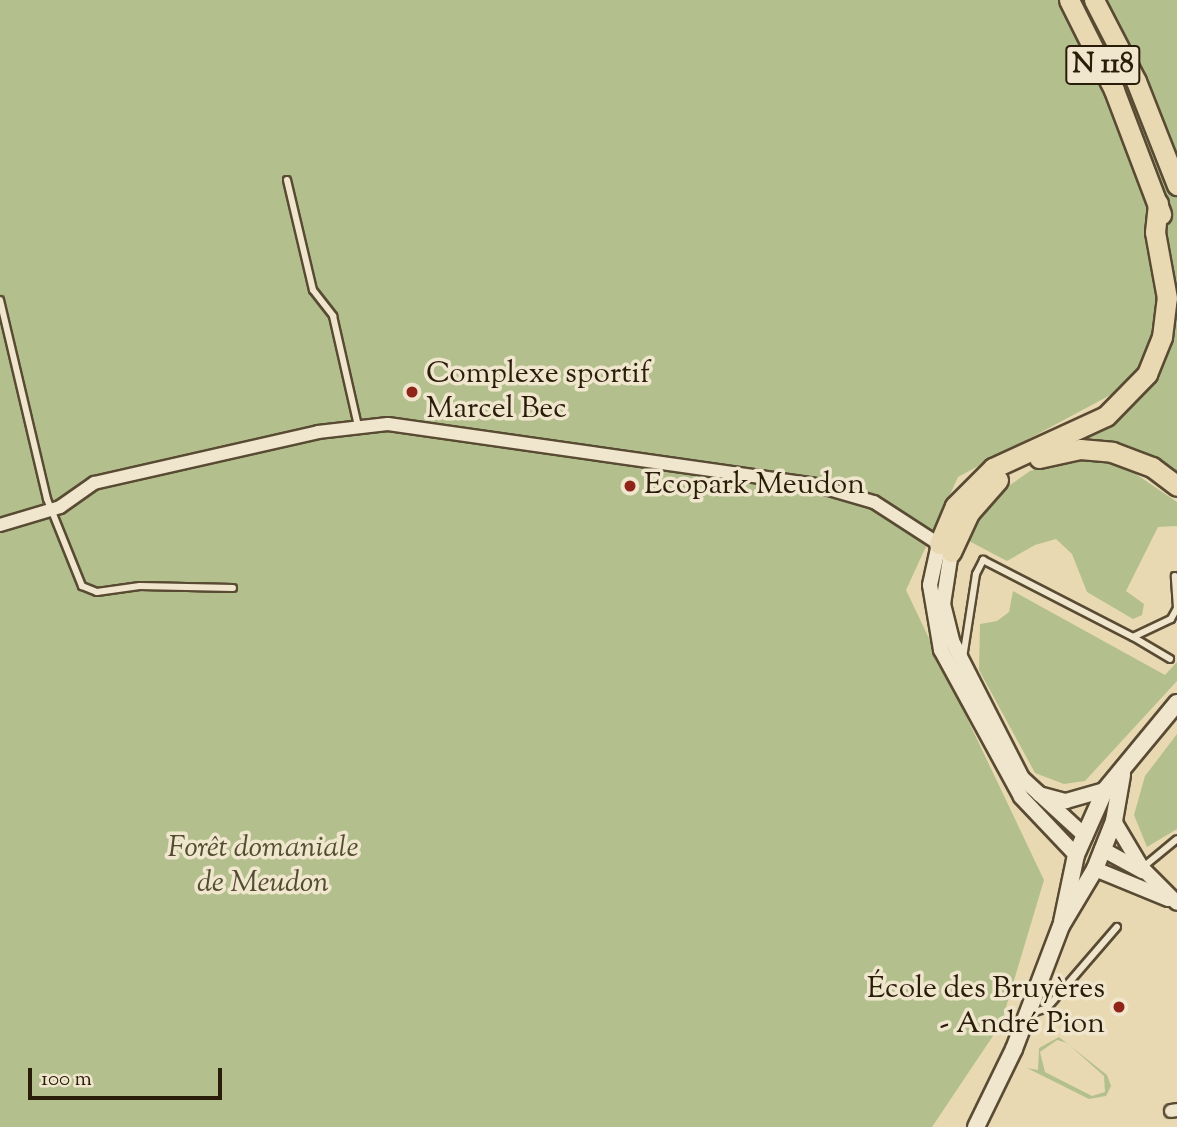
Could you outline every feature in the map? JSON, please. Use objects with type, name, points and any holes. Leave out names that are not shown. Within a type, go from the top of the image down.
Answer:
[{"type":"highway","name":"N 118","points":[[1069,0],[1114,90],[1158,203],[1177,269]]},
{"type":"highway","name":"N 118","points":[[1094,0],[1136,81],[1177,185]]},
{"type":"highway","points":[[945,548],[955,506],[993,468],[1106,416],[1147,374],[1159,348],[1167,299],[1156,232],[1158,203]]},
{"type":"highway","points":[[945,548],[990,486],[1038,458],[1080,449],[1112,452],[1152,467],[1177,486]]},
{"type":"main road","points":[[1061,926],[1076,855],[1105,790],[1122,775],[1151,731],[1177,704]]},
{"type":"main road","points":[[976,1127],[1061,926],[1095,869],[1114,821],[1122,775]]},
{"type":"main road","points":[[1085,836],[1102,849]]},
{"type":"main road","points":[[1076,855],[1095,869]]},
{"type":"street","points":[[0,525],[51,510],[94,483],[358,426],[429,429],[815,485],[874,502],[945,548]]},
{"type":"street","points":[[945,548],[943,604],[952,640],[1011,762],[1037,794],[1085,836]]},
{"type":"street","points":[[945,548],[930,597],[942,650],[1021,797],[1076,855]]},
{"type":"street","points":[[1037,794],[1066,801],[1105,790]]},
{"type":"street","points":[[1114,821],[1144,870],[1176,902]]},
{"type":"street","points":[[1102,849],[1144,870]]},
{"type":"street","points":[[1095,869],[1176,902]]},
{"type":"lane","points":[[287,180],[313,290],[332,316],[358,426]]},
{"type":"lane","points":[[0,300],[51,510],[82,586],[97,592],[140,586],[233,588]]},
{"type":"lane","points":[[963,658],[976,575],[983,559],[1170,659]]},
{"type":"lane","points":[[1133,637],[1171,619],[1177,608],[1175,576]]},
{"type":"lane","points":[[1144,870],[1177,839]]},
{"type":"lane","points":[[1026,1014],[1047,1008],[1117,927]]},
{"type":"green space","name":"Forêt domaniale de Meudon","points":[[0,0],[1177,0],[1177,476],[1066,444],[1122,414],[1155,371],[958,477],[906,590],[1044,880],[1001,1024],[932,1127],[0,1127]]},
{"type":"green space","points":[[1092,458],[1121,464],[1177,502],[1177,526],[1158,527],[1126,591],[1144,604],[1142,615],[1133,619],[1087,592],[1072,554],[1056,539],[1035,545],[1007,561],[969,541],[967,528],[993,497],[1030,471],[1066,459]]},
{"type":"green space","points":[[1013,591],[1165,675],[1177,662],[1177,681],[1085,781],[1064,784],[1035,773],[979,670],[980,624],[997,621],[1009,612]]},
{"type":"green space","points":[[1177,734],[1177,829],[1147,847],[1134,815],[1145,776]]},
{"type":"green space","points":[[1059,1037],[1066,1043],[1057,1040],[1040,1052],[1045,1072],[1092,1096],[1105,1092],[1104,1076],[1070,1046],[1107,1075],[1111,1086],[1106,1096],[1089,1099],[1027,1068],[1038,1070],[1039,1048]]},
{"type":"place","name":"Complexe sportif Marcel Bec","points":[[412,392]]},
{"type":"place","name":"Ecopark Meudon","points":[[630,486]]},
{"type":"place","name":"École des Bruyères - André Pion","points":[[1119,1007]]}]
